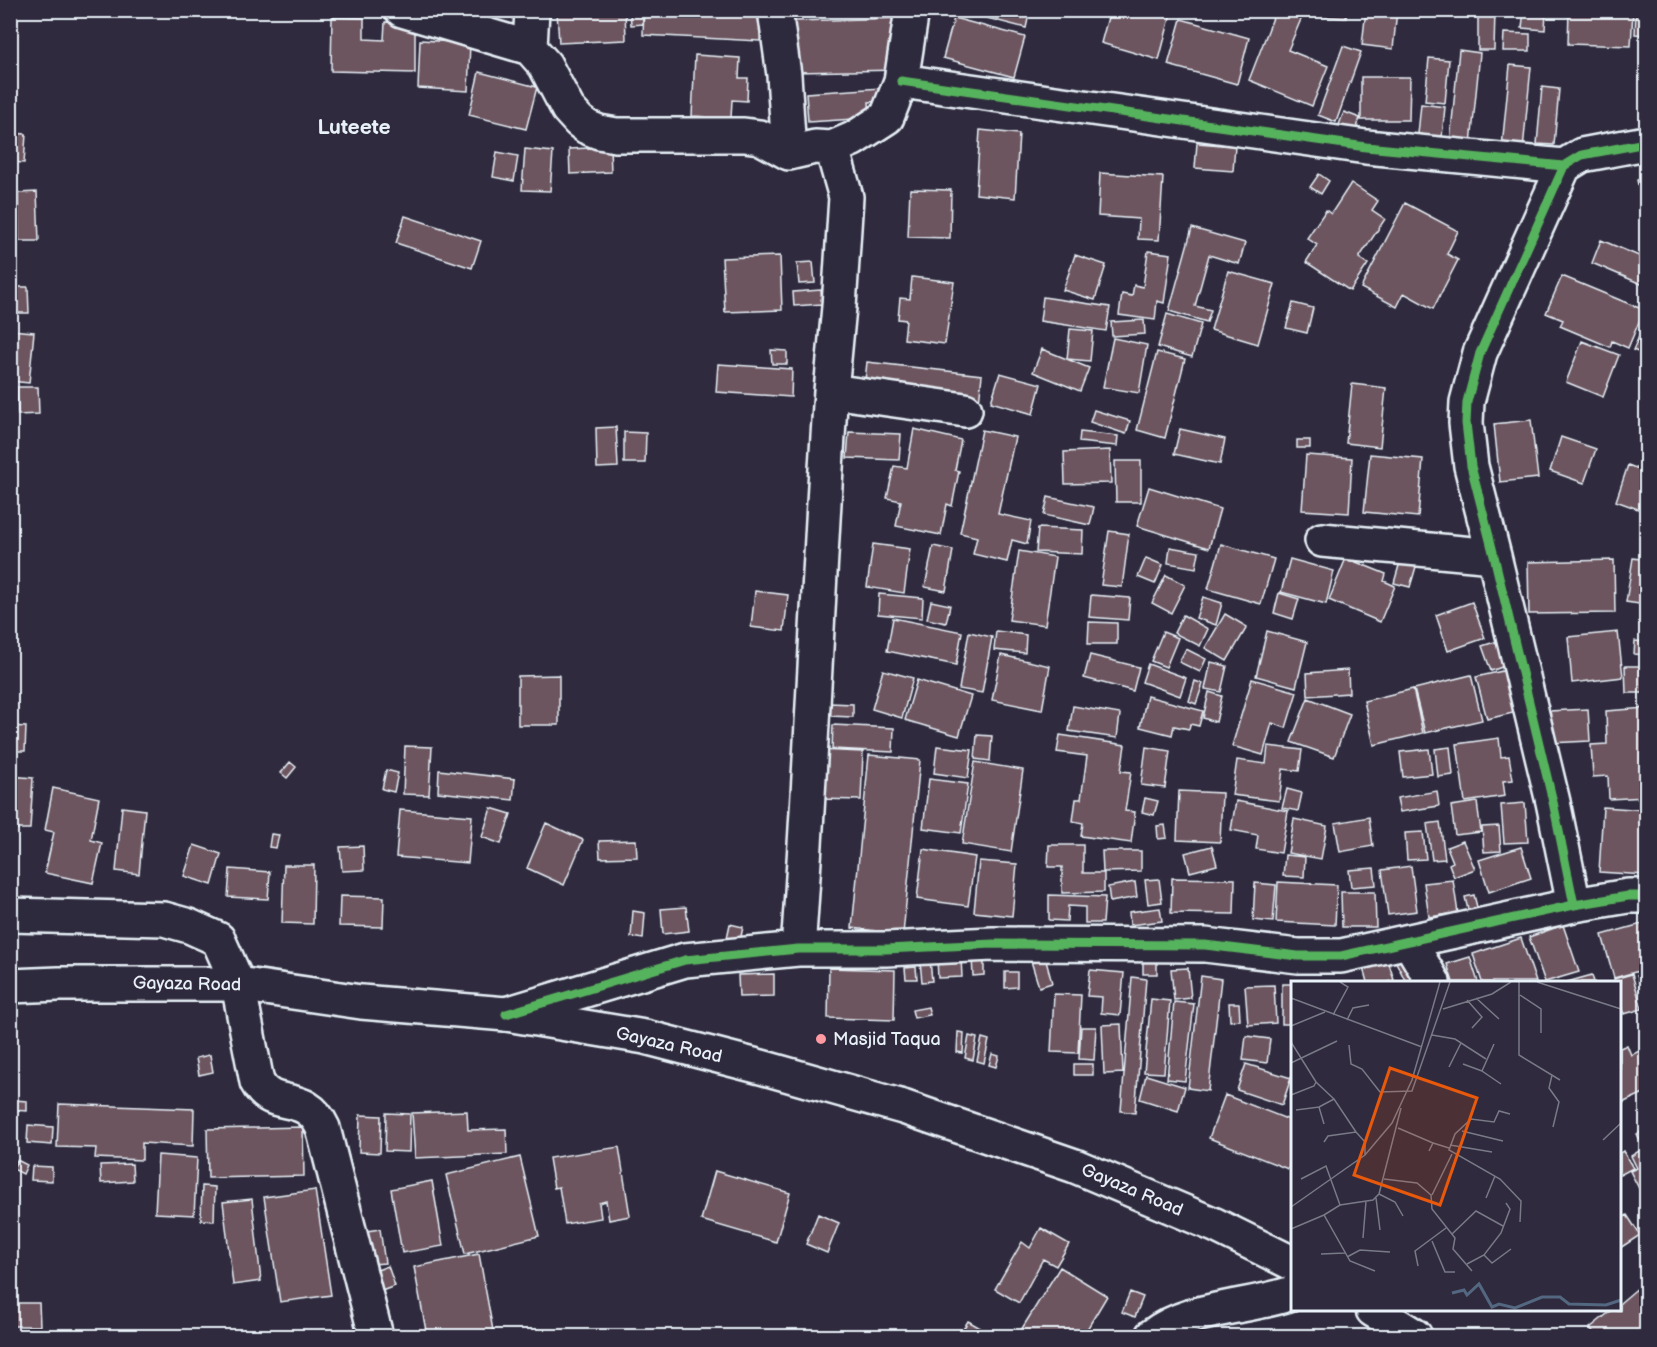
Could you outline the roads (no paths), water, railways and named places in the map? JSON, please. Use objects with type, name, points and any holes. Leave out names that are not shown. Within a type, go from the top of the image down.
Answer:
[{"type":"street","points":[[402,10],[530,48],[545,65],[568,109],[579,121],[593,130],[615,135],[744,135],[760,137],[789,153],[815,147],[832,148],[853,139],[887,117],[901,81],[912,10]]},
{"type":"street","points":[[530,48],[532,10]]},
{"type":"street","points":[[775,10],[789,153]]},
{"type":"street","points":[[901,81],[1366,147],[1564,166]]},
{"type":"street","points":[[1574,905],[1553,802],[1471,465],[1467,442],[1467,402],[1480,353],[1564,166],[1582,154],[1647,143]]},
{"type":"street","points":[[798,949],[807,825],[820,564],[846,197],[832,148]]},
{"type":"street","points":[[831,392],[965,410]]},
{"type":"street","points":[[1322,540],[1494,555]]},
{"type":"street","points":[[506,1014],[685,960],[798,949],[886,949],[993,944],[1205,945],[1298,956],[1341,956],[1574,905],[1628,896],[1647,896]]},
{"type":"street","points":[[10,915],[164,919],[189,926],[218,939],[238,984],[257,1082],[261,1091],[269,1096],[309,1106],[323,1128],[376,1336]]},
{"type":"street","points":[[1409,941],[1432,981]]},
{"type":"street","name":"Gayaza Road","points":[[10,986],[238,984],[362,1002],[506,1014],[645,1037],[903,1107],[1075,1166],[1215,1225],[1291,1262]]},
{"type":"street","points":[[1152,1336],[1164,1326],[1193,1315],[1253,1304],[1291,1294]]},
{"type":"street","points":[[1374,1311],[1415,1336]]},
{"type":"place","name":"Masjid Taqua","points":[[821,1039]]},
{"type":"district","name":"Luteete","points":[[354,127]]}]
